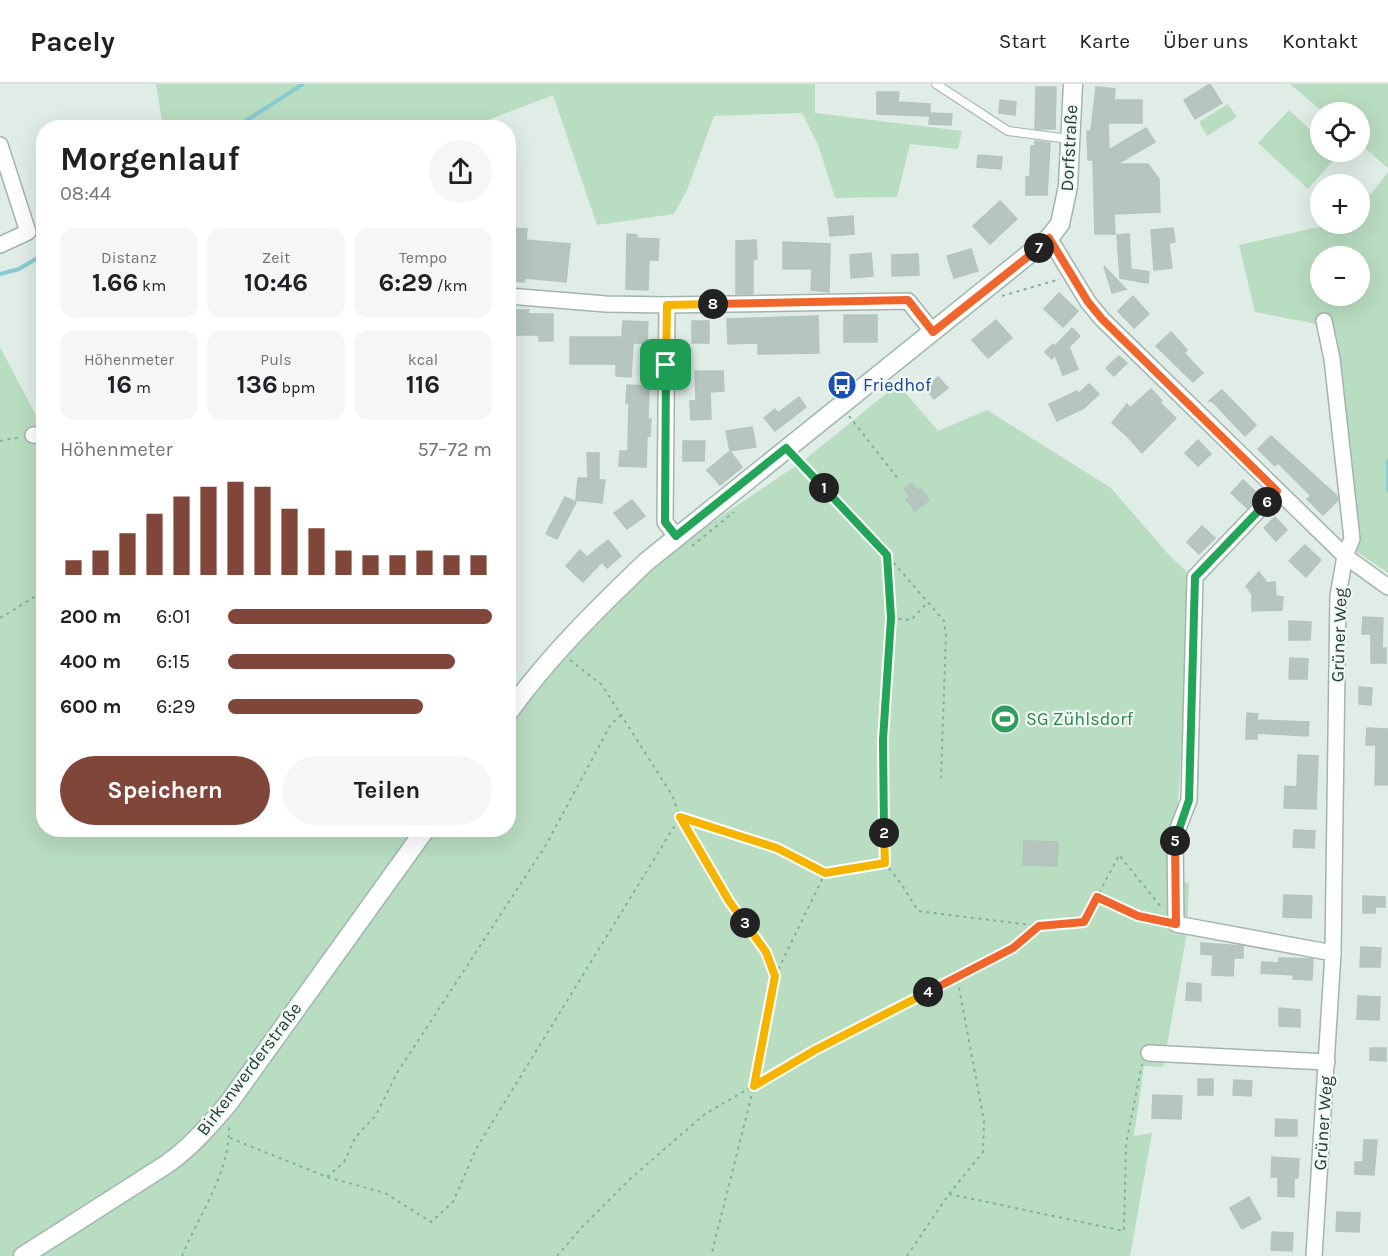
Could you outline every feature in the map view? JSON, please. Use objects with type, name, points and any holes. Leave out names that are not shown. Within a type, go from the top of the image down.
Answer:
[{"type":"street","name":"Dorfstraße","points":[[933,332],[1049,238],[1059,224],[1065,207],[1068,186],[1073,84]]},
{"type":"street","points":[[0,145],[28,232],[0,245]]},
{"type":"street","points":[[1049,238],[1088,302],[1102,319],[1345,556],[1388,587]]},
{"type":"street","points":[[516,297],[606,304],[667,305],[908,300],[933,332],[786,448],[683,542],[600,606],[557,652],[516,714]]},
{"type":"street","points":[[667,305],[665,522],[683,542]]},
{"type":"street","name":"Grüner Weg","points":[[1314,1256],[1334,953],[1338,596],[1345,556],[1352,539],[1332,358],[1324,321]]},
{"type":"street","points":[[1277,491],[1195,577],[1189,800],[1175,836],[1176,924],[1334,953]]},
{"type":"street","name":"Birkenwerderstraße","points":[[23,1256],[184,1152],[228,1104],[420,837]]},
{"type":"street","points":[[1149,1053],[1327,1062]]},
{"type":"lane","points":[[936,84],[1008,131],[1069,139]]},
{"type":"path","points":[[992,298],[1072,276]]},
{"type":"path","points":[[840,405],[899,480]]},
{"type":"path","points":[[0,441],[36,435]]},
{"type":"path","points":[[786,448],[887,555],[944,621],[946,634],[941,778]]},
{"type":"path","points":[[683,542],[742,506]]},
{"type":"path","points":[[887,555],[891,618],[883,740],[885,863],[918,911],[1039,926],[1084,922],[1119,855],[1176,924]]},
{"type":"path","points":[[0,618],[36,596]]},
{"type":"path","points":[[891,618],[911,620],[928,602]]},
{"type":"path","points":[[557,652],[602,685],[672,795],[680,817],[729,901],[766,952],[775,976]]},
{"type":"path","points":[[327,1177],[344,1162],[355,1138],[376,1115],[397,1072],[546,845],[611,724],[621,715]]},
{"type":"path","points":[[680,817],[777,848],[825,873],[885,863]]},
{"type":"path","points":[[230,1138],[327,1177],[385,1193],[431,1222],[453,1202],[476,1149],[680,817]]},
{"type":"path","points":[[711,1256],[754,1086],[775,976],[825,873]]},
{"type":"path","points":[[1097,897],[1138,916],[1176,924]]},
{"type":"path","points":[[557,1256],[582,1227],[630,1179],[705,1114],[815,1050],[893,1012],[1013,948],[1039,926]]},
{"type":"path","points":[[907,1256],[949,1194],[983,1152],[984,1121],[957,976]]},
{"type":"path","points":[[949,1194],[1124,1231],[1126,1144],[1143,1058],[1149,1053]]},
{"type":"path","points":[[182,1256],[216,1185],[230,1138],[228,1104]]},
{"type":"green space","points":[[156,84],[815,84],[815,113],[962,131],[958,149],[910,144],[897,197],[835,198],[819,147],[802,113],[714,116],[687,190],[674,214],[597,225],[553,95],[488,120],[162,120]]},
{"type":"green space","points":[[1290,84],[1388,84],[1388,168],[1370,152],[1370,102],[1311,102]]},
{"type":"green space","points":[[1228,104],[1237,117],[1207,136],[1199,122]]},
{"type":"green space","points":[[1289,110],[1310,130],[1310,162],[1332,162],[1321,174],[1310,174],[1308,189],[1258,143]]},
{"type":"green space","points":[[1388,172],[1388,573],[1354,550],[1327,326],[1255,312],[1239,245],[1310,229],[1310,234],[1370,234],[1370,195]]},
{"type":"green space","points":[[0,347],[36,415],[36,837],[516,837],[516,717],[564,653],[671,550],[803,461],[898,384],[938,431],[987,410],[1111,488],[1169,555],[1192,577],[1178,803],[1179,882],[1189,883],[1187,933],[1163,1067],[1144,1066],[1134,1136],[1152,1133],[1130,1256],[0,1256]]},
{"type":"building","points":[[1210,84],[1222,103],[1195,119],[1184,100]]},
{"type":"building","points":[[1036,87],[1056,87],[1055,129],[1035,129]]},
{"type":"building","points":[[1096,87],[1115,89],[1114,100],[1142,100],[1142,123],[1108,123],[1109,150],[1146,128],[1155,142],[1117,164],[1148,164],[1159,179],[1160,212],[1114,214],[1115,234],[1095,234],[1093,160],[1088,160],[1087,131],[1091,131]]},
{"type":"building","points":[[877,92],[899,92],[898,102],[930,104],[930,113],[952,114],[951,125],[929,124],[930,116],[877,114]]},
{"type":"building","points":[[1000,100],[1016,102],[1015,115],[999,113]]},
{"type":"building","points":[[1035,141],[1050,143],[1047,195],[1026,195],[1026,177],[1030,177],[1031,146],[1035,146]]},
{"type":"building","points":[[978,155],[1002,157],[1001,169],[977,167]]},
{"type":"building","points":[[1000,201],[1017,219],[990,244],[973,226]]},
{"type":"building","points":[[853,216],[854,234],[830,236],[828,218]]},
{"type":"building","points":[[516,228],[527,229],[526,240],[570,244],[566,282],[525,278],[524,282],[516,281]]},
{"type":"building","points":[[1173,228],[1175,242],[1169,243],[1172,268],[1154,270],[1151,230]]},
{"type":"building","points":[[627,234],[637,235],[637,238],[659,239],[658,260],[649,260],[648,290],[626,289]]},
{"type":"building","points":[[1129,234],[1131,269],[1149,272],[1148,283],[1120,278],[1117,235]]},
{"type":"building","points":[[756,240],[757,259],[753,259],[753,294],[736,294],[736,241]]},
{"type":"building","points":[[783,242],[830,244],[829,292],[811,290],[812,269],[783,269]]},
{"type":"building","points":[[971,249],[978,271],[954,278],[947,256]]},
{"type":"building","points":[[871,253],[873,276],[851,278],[850,255]]},
{"type":"building","points":[[918,254],[919,275],[892,276],[892,255]]},
{"type":"building","points":[[1104,266],[1126,289],[1112,293]]},
{"type":"building","points":[[1059,293],[1078,311],[1063,327],[1044,309]]},
{"type":"building","points":[[1133,296],[1149,314],[1134,328],[1118,311]]},
{"type":"building","points":[[516,310],[529,310],[528,314],[553,314],[553,341],[539,341],[539,335],[516,335]]},
{"type":"building","points":[[844,315],[877,315],[877,342],[844,342]]},
{"type":"building","points":[[818,316],[819,353],[758,354],[758,343],[728,344],[727,319]]},
{"type":"building","points":[[996,320],[1012,338],[988,358],[972,340]]},
{"type":"building","points":[[623,321],[648,322],[647,343],[633,343],[631,377],[616,376],[616,364],[570,364],[570,337],[622,337]]},
{"type":"building","points":[[692,321],[709,321],[709,343],[692,343]]},
{"type":"building","points":[[1072,328],[1080,336],[1069,347],[1078,369],[1063,375],[1055,355],[1052,359],[1045,352],[1053,344],[1055,346]]},
{"type":"building","points":[[1171,332],[1187,350],[1184,353],[1203,373],[1193,382],[1156,346]]},
{"type":"building","points":[[1119,356],[1127,363],[1114,376],[1106,368]]},
{"type":"building","points":[[695,371],[723,371],[724,391],[710,392],[711,419],[691,420],[690,401],[696,401]]},
{"type":"building","points":[[938,377],[948,388],[934,399],[925,388]]},
{"type":"building","points":[[1089,384],[1099,394],[1084,408],[1057,421],[1049,404],[1077,391],[1078,394]]},
{"type":"building","points":[[627,385],[649,386],[648,419],[651,419],[650,436],[647,436],[646,467],[619,466],[620,451],[628,451]]},
{"type":"building","points":[[1151,389],[1162,401],[1160,403],[1176,418],[1142,453],[1112,423],[1127,404],[1130,408]]},
{"type":"building","points":[[1222,390],[1256,425],[1245,436],[1213,402],[1209,401]]},
{"type":"building","points":[[799,397],[806,407],[775,431],[764,418],[775,409],[778,413]]},
{"type":"building","points":[[752,427],[756,447],[730,451],[726,431]]},
{"type":"building","points":[[1271,436],[1337,496],[1338,500],[1323,515],[1307,499],[1311,496],[1278,463],[1275,466],[1258,449]]},
{"type":"building","points":[[1198,440],[1211,454],[1198,466],[1185,453]]},
{"type":"building","points":[[683,441],[705,441],[704,461],[683,461]]},
{"type":"building","points":[[730,451],[742,467],[720,485],[707,470]]},
{"type":"building","points":[[587,453],[599,453],[599,480],[605,480],[602,503],[576,500],[578,478],[588,478]]},
{"type":"building","points":[[1243,480],[1259,495],[1247,508],[1231,493]]},
{"type":"building","points":[[912,483],[918,491],[921,488],[929,500],[915,511],[906,499],[910,497],[904,489]]},
{"type":"building","points":[[565,497],[576,502],[557,539],[546,534]]},
{"type":"building","points":[[632,500],[645,516],[627,529],[614,513]]},
{"type":"building","points":[[1275,517],[1287,530],[1276,541],[1264,528]]},
{"type":"building","points":[[1202,526],[1215,538],[1199,554],[1187,542]]},
{"type":"building","points":[[608,540],[621,556],[607,568],[602,562],[583,582],[566,566],[580,550],[587,557]]},
{"type":"building","points":[[1305,545],[1321,560],[1306,577],[1289,561]]},
{"type":"building","points":[[1259,572],[1267,583],[1275,582],[1276,596],[1283,597],[1282,610],[1252,611],[1252,594],[1246,586]]},
{"type":"building","points":[[1363,617],[1383,618],[1382,648],[1386,648],[1386,663],[1371,663],[1371,634],[1362,634]]},
{"type":"building","points":[[1289,621],[1311,622],[1310,640],[1289,640]]},
{"type":"building","points":[[1290,658],[1308,659],[1307,679],[1289,679]]},
{"type":"building","points":[[1359,687],[1372,688],[1371,705],[1359,704]]},
{"type":"building","points":[[1247,713],[1258,714],[1257,720],[1309,722],[1308,736],[1257,733],[1257,739],[1246,739]]},
{"type":"building","points":[[1367,728],[1388,729],[1388,785],[1375,785],[1376,745],[1366,745]]},
{"type":"building","points":[[1298,755],[1318,756],[1316,809],[1284,808],[1285,786],[1297,787]]},
{"type":"building","points":[[1294,830],[1315,831],[1314,848],[1293,847]]},
{"type":"building","points":[[1024,841],[1058,842],[1057,866],[1023,865]]},
{"type":"building","points":[[1284,895],[1312,896],[1311,918],[1283,917]]},
{"type":"building","points":[[1363,896],[1385,897],[1385,907],[1375,907],[1375,913],[1363,913]]},
{"type":"building","points":[[1201,943],[1243,946],[1243,958],[1234,958],[1233,976],[1212,975],[1213,955],[1201,954]]},
{"type":"building","points":[[1361,947],[1381,948],[1380,967],[1360,967]]},
{"type":"building","points":[[1279,958],[1313,959],[1312,980],[1293,979],[1294,975],[1261,973],[1262,962],[1279,963]]},
{"type":"building","points":[[1187,983],[1201,984],[1201,1001],[1186,1000]]},
{"type":"building","points":[[1358,996],[1380,997],[1379,1020],[1357,1019]]},
{"type":"building","points":[[1279,1008],[1300,1010],[1300,1027],[1279,1026]]},
{"type":"building","points":[[1370,1048],[1386,1048],[1386,1061],[1370,1060]]},
{"type":"building","points":[[1198,1079],[1213,1079],[1213,1095],[1198,1095]]},
{"type":"building","points":[[1234,1080],[1252,1081],[1251,1096],[1233,1095]]},
{"type":"building","points":[[1153,1095],[1182,1096],[1181,1119],[1152,1118]]},
{"type":"building","points":[[1276,1119],[1297,1120],[1297,1136],[1275,1136]]},
{"type":"building","points":[[1364,1140],[1377,1140],[1374,1175],[1355,1174],[1355,1162],[1363,1162]]},
{"type":"building","points":[[1272,1157],[1299,1159],[1298,1178],[1294,1178],[1294,1197],[1278,1196],[1278,1177],[1271,1177]]},
{"type":"building","points":[[1249,1197],[1261,1219],[1242,1229],[1230,1208]]},
{"type":"building","points":[[1337,1212],[1360,1213],[1359,1232],[1336,1231]]},
{"type":"building","points":[[1272,1232],[1293,1233],[1292,1251],[1271,1250]]},
{"type":"waterway","points":[[247,120],[303,84]]},
{"type":"waterway","points":[[0,274],[19,269],[36,259]]},
{"type":"waterway","points":[[1388,461],[1388,490]]},
{"type":"place","name":"Friedhof","points":[[842,385]]},
{"type":"place","name":"SG Zühlsdorf","points":[[1005,719]]},
{"type":"route","points":[[1049,238],[1088,302],[1102,319],[1277,491],[1195,577],[1189,800],[1175,836],[1176,924],[1138,916],[1097,897],[1084,922],[1039,926],[1013,948],[893,1012],[815,1050],[754,1086],[775,976],[766,952],[729,901],[680,817],[777,848],[825,873],[885,863],[883,740],[891,618],[887,555],[786,448],[676,536],[665,522],[666,365],[667,305],[908,300],[933,332],[1039,249],[1049,238]]}]
